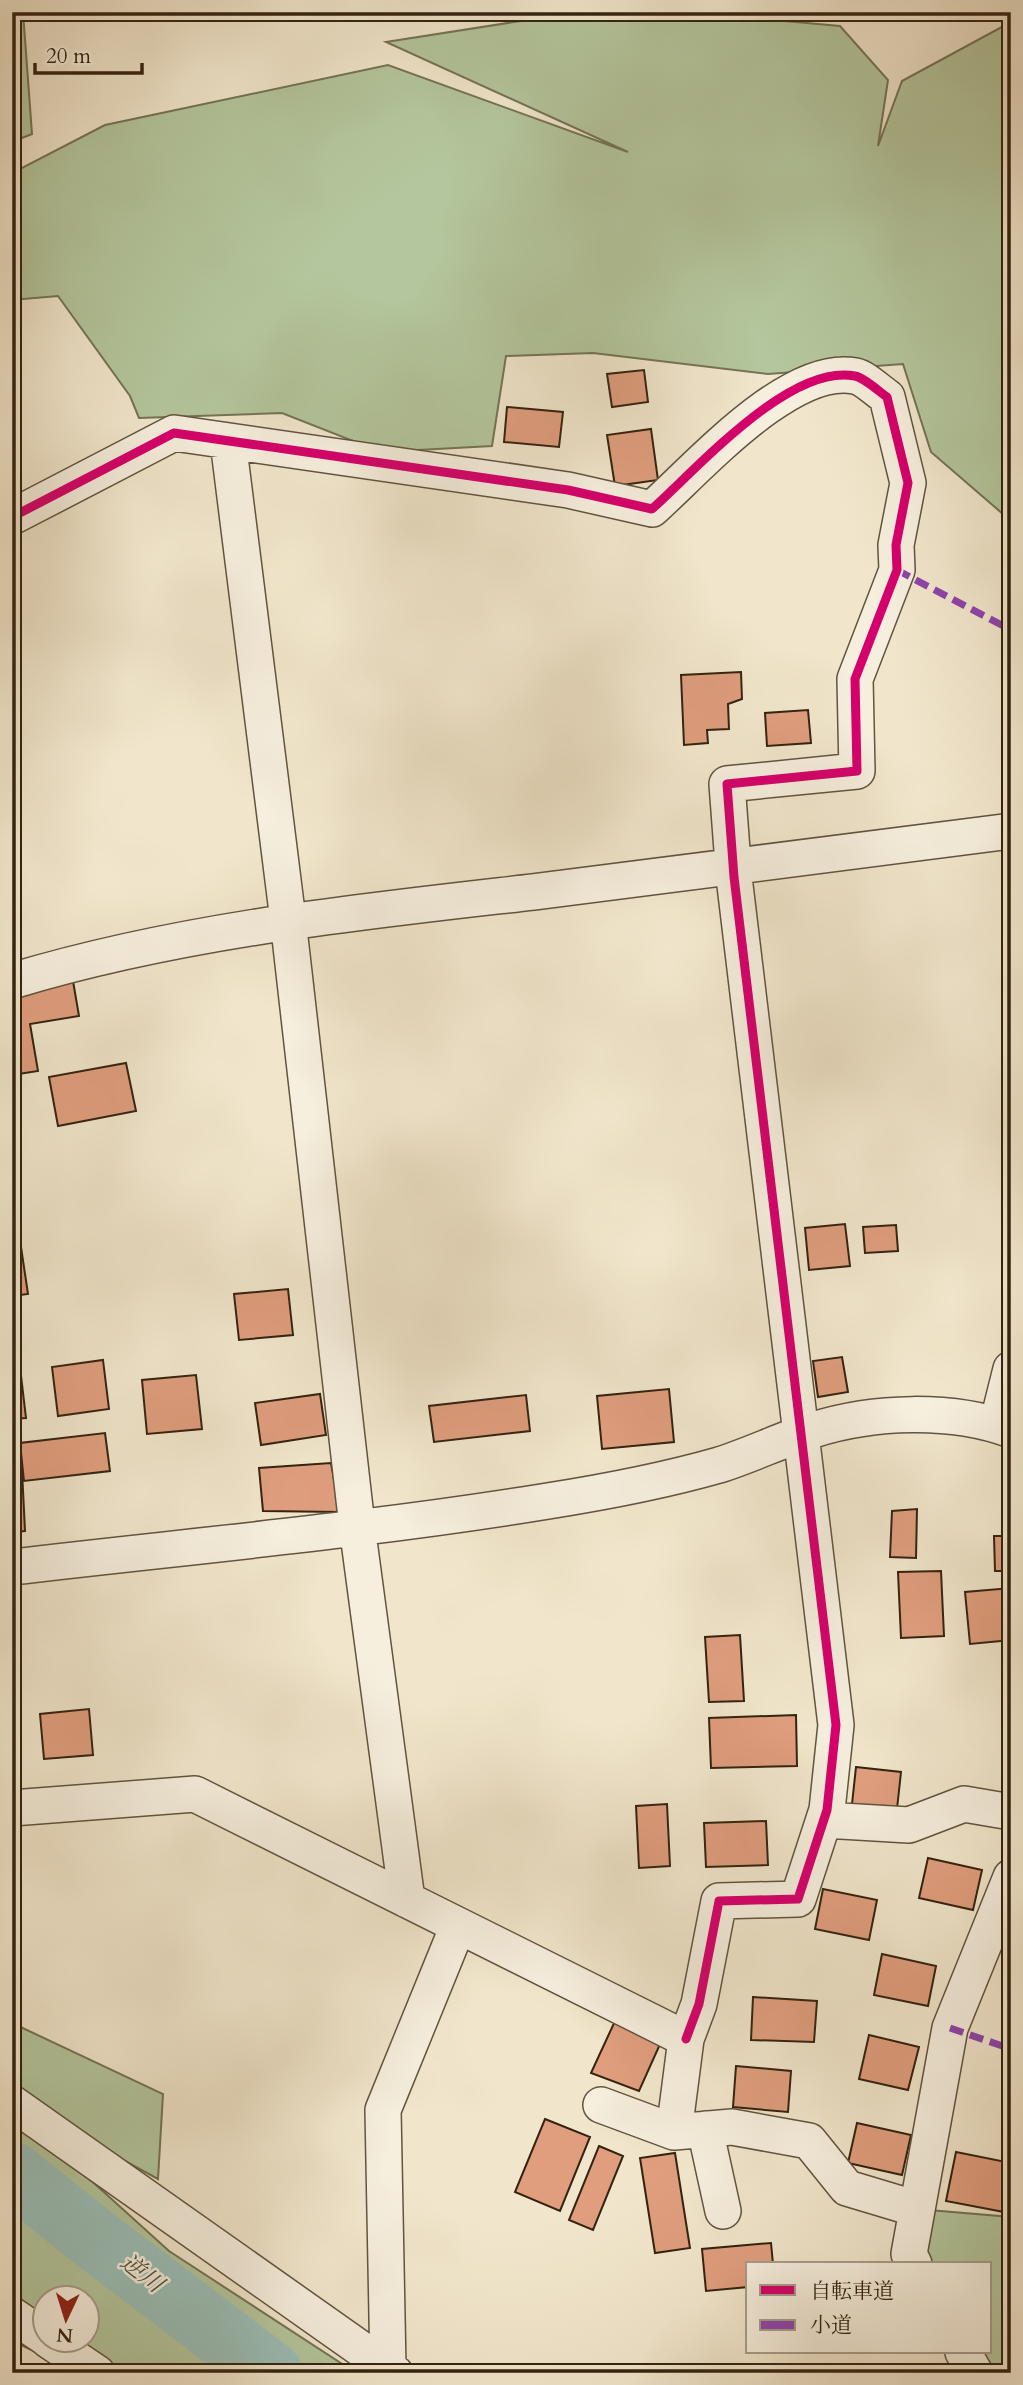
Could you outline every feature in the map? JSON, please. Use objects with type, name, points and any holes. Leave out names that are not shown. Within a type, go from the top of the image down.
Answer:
[{"type":"street","points":[[12,517],[174,433],[568,490],[652,509],[775,398],[818,378],[856,376],[887,397],[908,483],[896,545],[897,570],[855,679],[857,771],[727,784],[733,868],[836,1725],[824,1821],[798,1899],[719,1901],[699,2004],[687,2039],[690,2130],[723,2211]]},
{"type":"street","points":[[228,441],[288,920],[357,1526],[407,1900]]},
{"type":"street","points":[[12,981],[62,966],[288,920],[733,868],[1011,831]]},
{"type":"street","points":[[12,1567],[357,1526],[618,1489],[720,1465],[799,1434],[881,1416],[937,1416],[1004,1428],[1011,1369]]},
{"type":"street","points":[[12,1808],[195,1794],[687,2039]]},
{"type":"street","points":[[824,1821],[909,1825],[964,1804],[1011,1812]]},
{"type":"street","points":[[913,2262],[909,2254],[950,2028],[1011,1877]]},
{"type":"street","points":[[392,2370],[383,2110],[458,1926]]},
{"type":"street","points":[[12,2103],[392,2370]]},
{"type":"street","points":[[601,2105],[690,2130],[732,2127],[809,2141],[847,2188],[917,2209]]},
{"type":"street","points":[[12,2315],[32,2329]]},
{"type":"street","points":[[69,2354],[97,2373]]},
{"type":"street","points":[[964,2354],[975,2373]]},
{"type":"green space","points":[[12,12],[23,12],[32,134],[12,142]]},
{"type":"green space","points":[[578,12],[686,12],[840,26],[888,80],[878,146],[902,81],[1011,22],[1011,521],[931,452],[903,364],[768,374],[593,353],[506,356],[492,446],[381,452],[282,413],[139,418],[130,396],[58,296],[12,300],[12,173],[105,125],[388,65],[628,152],[386,42]]},
{"type":"green space","points":[[12,2023],[163,2094],[158,2179],[12,2099]]},
{"type":"green space","points":[[12,2109],[169,2251],[356,2373],[82,2373],[40,2354],[102,2354],[102,2284],[32,2284],[32,2350],[12,2341]]},
{"type":"green space","points":[[917,2209],[1011,2217],[1011,2373],[986,2373],[973,2354],[992,2354],[992,2262],[915,2262]]},
{"type":"building","points":[[644,370],[648,402],[612,407],[607,374]]},
{"type":"building","points":[[507,407],[563,412],[559,447],[504,442]]},
{"type":"building","points":[[651,429],[658,480],[615,486],[607,435]]},
{"type":"building","points":[[741,672],[742,699],[728,704],[729,729],[707,730],[708,743],[684,745],[681,675]]},
{"type":"building","points":[[808,710],[811,743],[767,746],[765,713]]},
{"type":"building","points":[[73,981],[79,1016],[30,1024],[38,1071],[12,1075],[12,991]]},
{"type":"building","points":[[126,1063],[136,1111],[58,1126],[49,1077]]},
{"type":"building","points":[[845,1224],[850,1266],[809,1270],[805,1228]]},
{"type":"building","points":[[896,1225],[898,1251],[865,1253],[863,1227]]},
{"type":"building","points":[[21,1247],[28,1294],[12,1296],[12,1248]]},
{"type":"building","points":[[288,1289],[293,1335],[239,1340],[234,1294]]},
{"type":"building","points":[[842,1357],[848,1392],[818,1397],[813,1361]]},
{"type":"building","points":[[103,1360],[109,1409],[58,1416],[52,1367]]},
{"type":"building","points":[[20,1367],[26,1418],[12,1419],[12,1368]]},
{"type":"building","points":[[196,1375],[202,1429],[147,1434],[142,1380]]},
{"type":"building","points":[[669,1389],[674,1442],[602,1449],[597,1396]]},
{"type":"building","points":[[320,1394],[326,1435],[261,1445],[255,1403]]},
{"type":"building","points":[[526,1395],[530,1431],[434,1442],[429,1406]]},
{"type":"building","points":[[105,1433],[110,1471],[24,1481],[20,1443]]},
{"type":"building","points":[[331,1463],[340,1512],[263,1511],[259,1468]]},
{"type":"building","points":[[22,1470],[25,1531],[12,1532],[12,1471]]},
{"type":"building","points":[[917,1509],[916,1558],[890,1557],[892,1511]]},
{"type":"building","points":[[994,1536],[1011,1536],[1011,1571],[995,1571]]},
{"type":"building","points":[[941,1571],[944,1636],[901,1638],[898,1572]]},
{"type":"building","points":[[1011,1588],[1011,1640],[970,1644],[965,1592]]},
{"type":"building","points":[[740,1635],[744,1701],[709,1702],[705,1637]]},
{"type":"building","points":[[89,1709],[93,1755],[44,1759],[40,1714]]},
{"type":"building","points":[[796,1715],[797,1766],[711,1768],[709,1718]]},
{"type":"building","points":[[856,1767],[901,1772],[897,1809],[852,1804]]},
{"type":"building","points":[[667,1804],[670,1866],[639,1868],[636,1806]]},
{"type":"building","points":[[766,1821],[768,1865],[706,1867],[704,1823]]},
{"type":"building","points":[[928,1858],[982,1870],[973,1910],[919,1898]]},
{"type":"building","points":[[823,1889],[877,1900],[869,1940],[815,1929]]},
{"type":"building","points":[[882,1954],[936,1966],[928,2006],[874,1995]]},
{"type":"building","points":[[753,1997],[817,2001],[814,2042],[751,2040]]},
{"type":"building","points":[[615,2021],[661,2042],[639,2091],[591,2073]]},
{"type":"building","points":[[869,2035],[919,2047],[908,2090],[859,2079]]},
{"type":"building","points":[[736,2066],[791,2071],[788,2112],[733,2107]]},
{"type":"building","points":[[545,2119],[590,2137],[560,2211],[515,2192]]},
{"type":"building","points":[[857,2123],[911,2135],[902,2175],[848,2163]]},
{"type":"building","points":[[599,2146],[623,2156],[593,2230],[569,2220]]},
{"type":"building","points":[[956,2152],[1011,2163],[1004,2212],[946,2201]]},
{"type":"building","points":[[675,2153],[690,2248],[655,2253],[640,2158]]},
{"type":"building","points":[[771,2243],[773,2262],[746,2262],[746,2287],[706,2291],[702,2249]]},
{"type":"waterway","name":"逆川","points":[[12,2173],[271,2373]]},
{"type":"marked path","points":[[897,570],[1011,630]]},
{"type":"marked path","points":[[950,2028],[1011,2049]]},
{"type":"cycle path","points":[[12,517],[174,433],[568,490],[652,509],[746,422],[802,386],[830,376],[855,376],[887,397],[908,483],[896,545],[897,570],[855,679],[857,771],[727,784],[734,877],[836,1725],[827,1810],[798,1899],[719,1901],[699,2004],[686,2039]]}]
